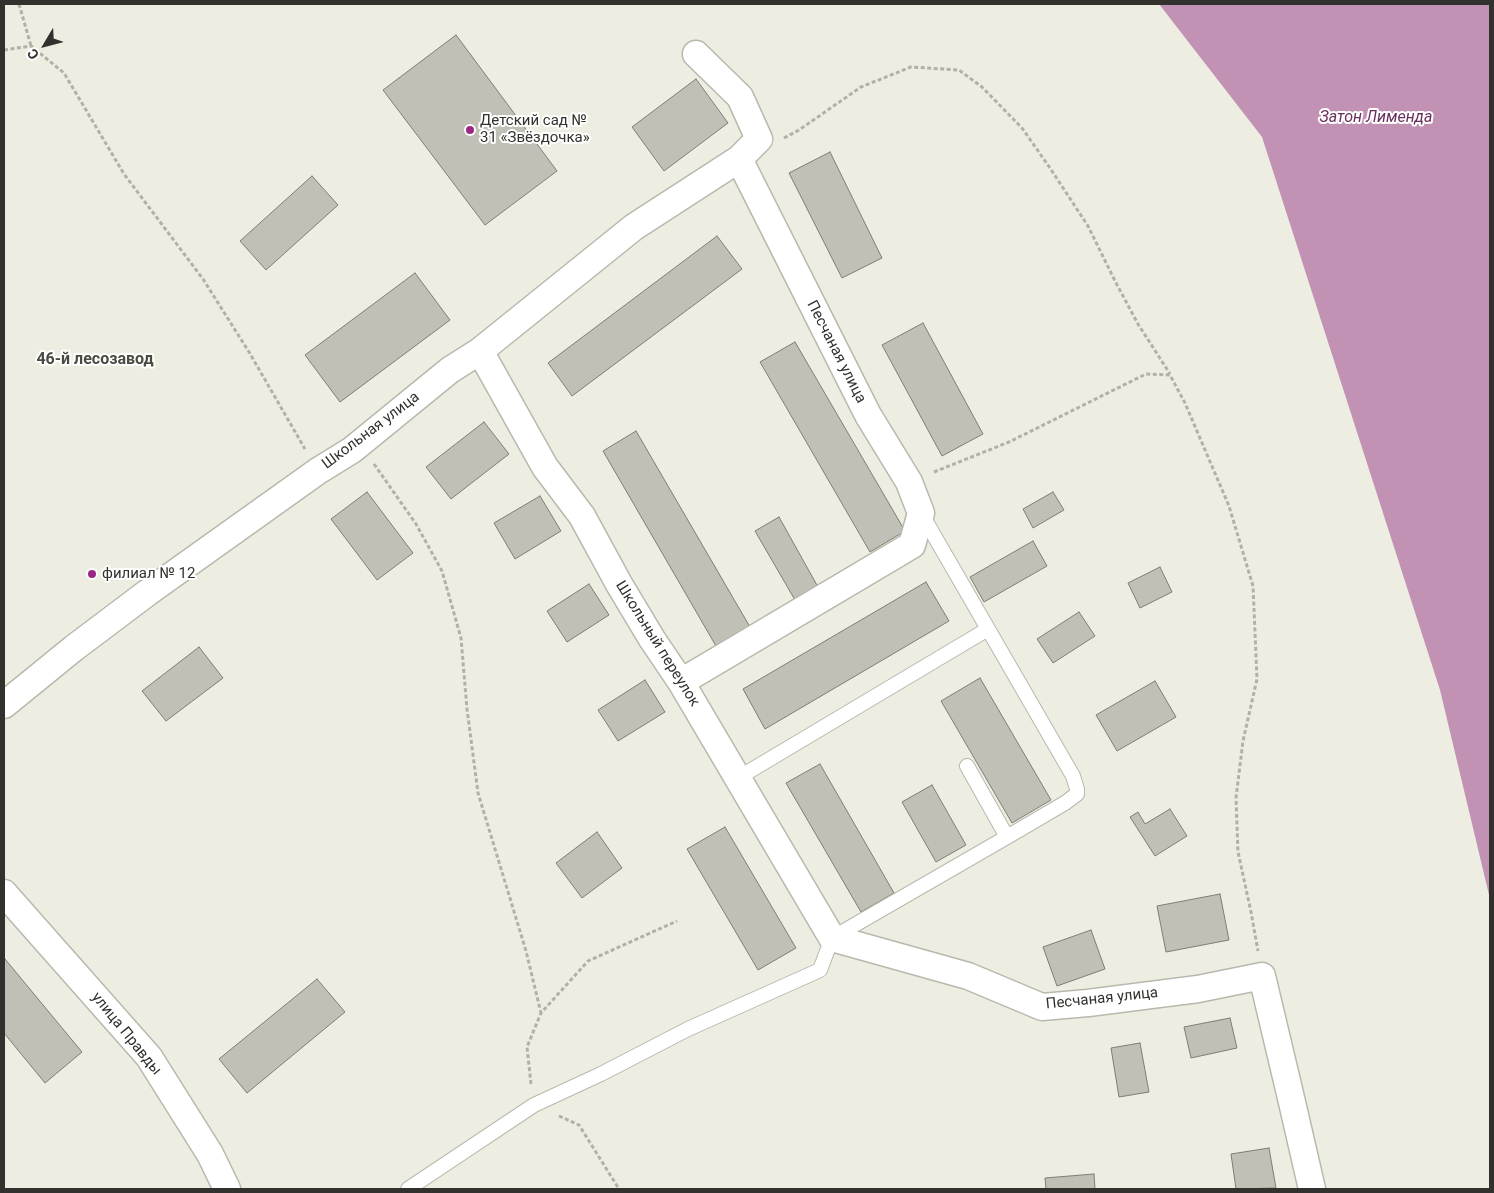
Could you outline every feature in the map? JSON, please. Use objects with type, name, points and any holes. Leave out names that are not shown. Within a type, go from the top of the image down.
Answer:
[{"type":"street","name":"Школьная улица","points":[[4,705],[74,648],[147,593],[360,443],[450,370],[480,351],[634,227],[739,159],[759,139],[740,97],[696,54]]},
{"type":"street","name":"Песчаная улица","points":[[739,159],[868,414],[909,482],[921,513]]},
{"type":"street","name":"Школьный переулок","points":[[480,351],[545,467],[582,516],[624,592],[681,682],[832,938]]},
{"type":"street","points":[[681,682],[912,545],[921,513]]},
{"type":"street","name":"улица Правды","points":[[4,893],[149,1057],[210,1154],[227,1189]]},
{"type":"street","name":"Песчаная улица","points":[[832,938],[968,976],[1042,1007],[1198,989],[1262,976]]},
{"type":"street","points":[[1262,976],[1312,1189]]},
{"type":"lane","points":[[408,1189],[534,1105],[602,1074],[688,1029],[820,970],[832,938],[1008,837],[1077,794],[1072,776],[921,513]]},
{"type":"lane","points":[[738,778],[988,630]]},
{"type":"lane","points":[[967,766],[1008,837]]},
{"type":"path","points":[[19,4],[31,46],[64,73],[124,174],[203,279],[249,352],[318,471]]},
{"type":"path","points":[[4,50],[31,46]]},
{"type":"path","points":[[782,139],[799,130],[861,87],[910,67],[959,70],[982,87],[1022,128],[1088,226],[1138,324],[1185,402],[1229,506],[1253,586],[1257,680],[1243,741],[1236,798],[1238,852],[1252,912],[1262,976]]},
{"type":"path","points":[[909,482],[1008,442],[1146,374],[1170,375]]},
{"type":"path","points":[[360,443],[416,524],[442,571],[461,638],[467,709],[478,793],[526,950],[541,1013]]},
{"type":"path","points":[[619,1189],[579,1125],[534,1105],[527,1047],[541,1013],[588,961],[677,921]]},
{"type":"water","name":"Затон Лименда","points":[[1159,4],[1490,4],[1490,899],[1440,690],[1262,137]]},
{"type":"building","name":"Детский сад № 31 «Звёздочка»","points":[[456,35],[557,171],[485,225],[383,90]]},
{"type":"building","points":[[696,79],[728,123],[664,171],[632,127]]},
{"type":"building","points":[[830,152],[882,258],[842,278],[789,173]]},
{"type":"building","points":[[312,176],[338,205],[266,270],[240,241]]},
{"type":"building","points":[[717,236],[742,269],[572,396],[548,363]]},
{"type":"building","points":[[415,273],[450,320],[340,402],[305,355]]},
{"type":"building","points":[[923,323],[983,434],[942,456],[882,345]]},
{"type":"building","points":[[795,342],[905,531],[870,552],[760,362]]},
{"type":"building","points":[[484,422],[509,454],[451,499],[426,467]]},
{"type":"building","points":[[636,431],[750,627],[716,646],[603,451]]},
{"type":"building","points":[[367,492],[413,553],[377,580],[331,519]]},
{"type":"building","points":[[1053,492],[1064,510],[1033,528],[1023,509]]},
{"type":"building","points":[[540,496],[561,531],[515,559],[494,523]]},
{"type":"building","points":[[779,517],[818,587],[795,600],[755,531]]},
{"type":"building","points":[[1033,541],[1047,566],[984,602],[970,577]]},
{"type":"building","points":[[1160,567],[1172,592],[1140,608],[1128,583]]},
{"type":"building","points":[[926,582],[949,621],[765,729],[743,689]]},
{"type":"building","points":[[589,584],[609,615],[567,642],[547,611]]},
{"type":"building","points":[[1079,612],[1095,636],[1053,663],[1037,639]]},
{"type":"building","points":[[199,647],[223,678],[166,721],[142,691]]},
{"type":"building","points":[[980,678],[1051,800],[1012,823],[941,701]]},
{"type":"building","points":[[645,680],[665,712],[618,741],[598,710]]},
{"type":"building","points":[[1155,681],[1176,717],[1117,751],[1096,715]]},
{"type":"building","points":[[820,764],[894,893],[861,912],[786,783]]},
{"type":"building","points":[[932,785],[966,845],[936,862],[902,802]]},
{"type":"building","points":[[1170,809],[1187,836],[1155,856],[1130,817],[1138,812],[1145,824]]},
{"type":"building","points":[[725,827],[796,948],[758,970],[687,849]]},
{"type":"building","points":[[597,832],[622,868],[582,898],[556,863]]},
{"type":"building","points":[[1220,894],[1229,940],[1166,952],[1157,906]]},
{"type":"building","points":[[1091,930],[1105,969],[1057,986],[1043,947]]},
{"type":"building","points":[[5,959],[82,1052],[45,1083],[4,1033]]},
{"type":"building","points":[[317,979],[345,1012],[247,1093],[219,1059]]},
{"type":"building","points":[[1230,1018],[1237,1048],[1191,1058],[1184,1027]]},
{"type":"building","points":[[1140,1043],[1149,1092],[1119,1097],[1111,1048]]},
{"type":"building","points":[[1269,1148],[1276,1188],[1236,1189],[1231,1154]]},
{"type":"building","points":[[1094,1174],[1095,1189],[1046,1189],[1045,1178]]},
{"type":"place","name":"Детский сад № 31 «Звёздочка»","points":[[470,130]]},
{"type":"place","name":"филиал № 12","points":[[92,574]]},
{"type":"district","name":"46-й лесозавод","points":[[95,360]]}]
